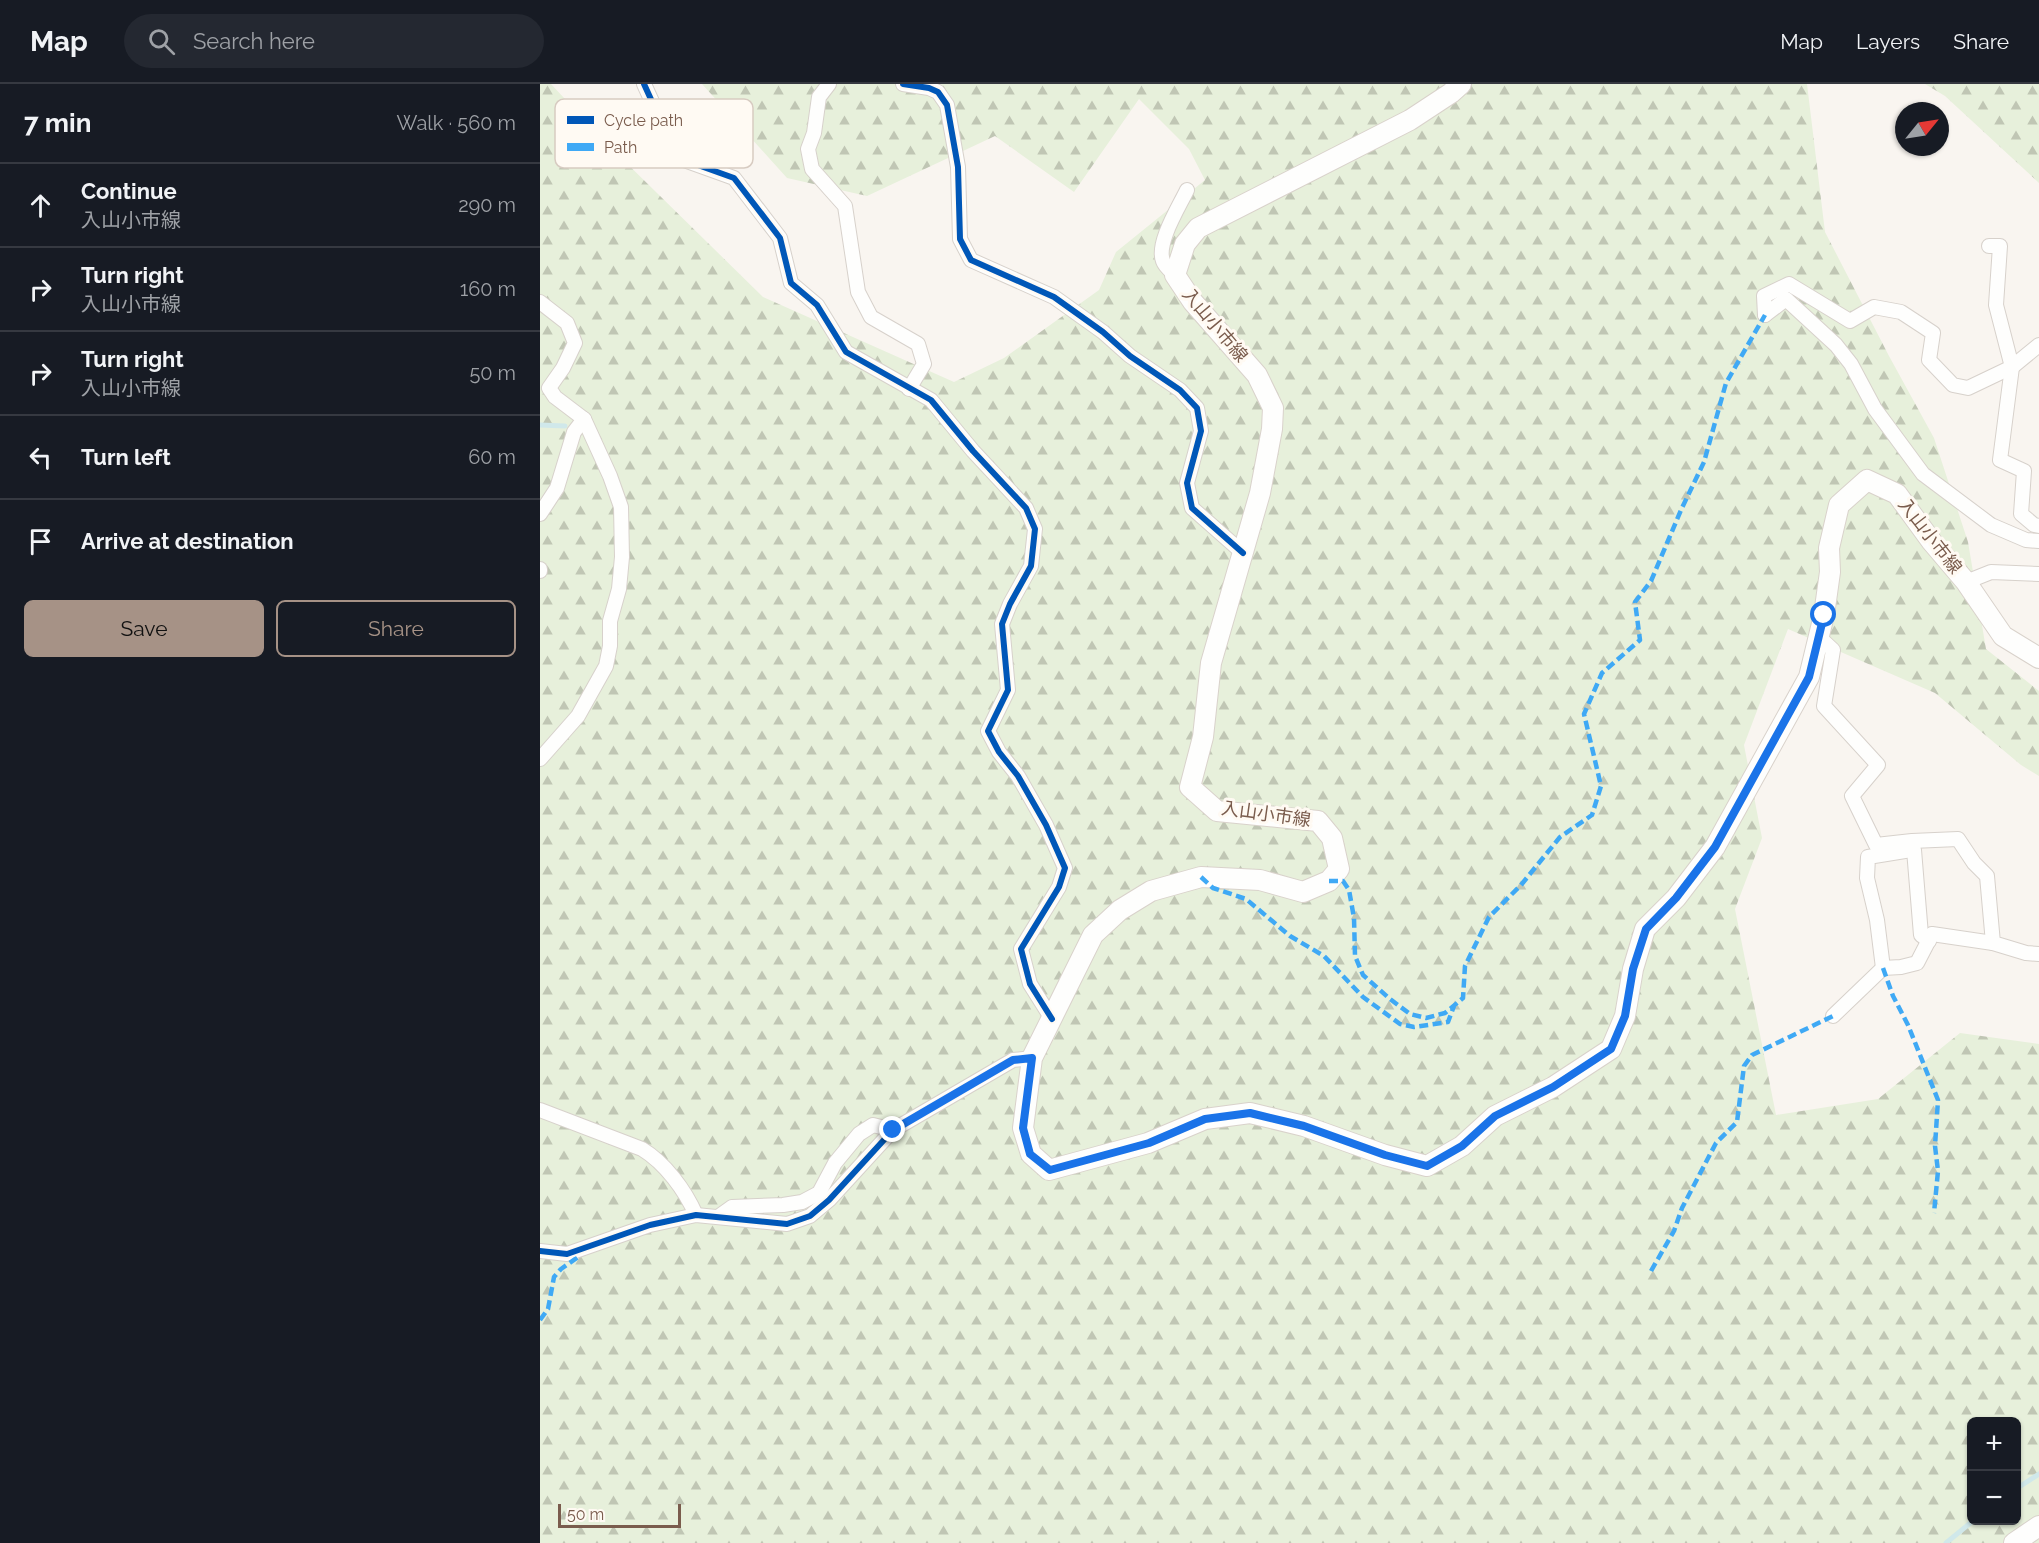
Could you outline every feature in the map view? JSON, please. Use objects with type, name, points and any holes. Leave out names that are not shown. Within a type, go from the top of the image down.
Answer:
[{"type":"main road","name":"入山小市線","points":[[1461,84],[1410,120],[1198,228],[1185,244],[1175,275],[1192,302],[1257,375],[1273,408],[1272,429],[1260,493],[1211,663],[1203,737],[1190,786],[1217,811],[1318,821],[1332,838],[1339,869],[1329,881],[1304,892],[1260,880],[1202,877],[1150,891],[1120,910],[1093,936],[1032,1058],[1023,1128],[1030,1154],[1050,1170],[1149,1143],[1205,1119],[1250,1113],[1304,1126],[1385,1155],[1427,1166],[1462,1146],[1495,1116],[1553,1087],[1611,1049],[1625,1016],[1633,969],[1646,929],[1676,898],[1715,847],[1809,677],[1824,615],[1830,572],[1829,548],[1839,505],[1867,480],[1897,494],[1932,542],[1966,582],[2003,636],[2039,658]]},
{"type":"main road","points":[[2014,1543],[2039,1526]]},
{"type":"street","points":[[644,84],[651,99]]},
{"type":"street","points":[[829,84],[819,97],[814,133],[808,149],[812,169],[845,206],[858,292],[871,316],[918,344],[924,364],[909,389]]},
{"type":"street","points":[[903,84],[929,88],[938,92],[947,105],[958,167],[960,239],[971,260],[1054,297],[1103,332],[1130,356],[1180,390],[1197,408],[1201,432],[1187,483],[1192,508],[1243,553]]},
{"type":"street","points":[[706,168],[734,178],[780,238],[791,282],[817,305],[846,352],[931,400],[973,451],[1026,508],[1035,529],[1031,566],[1002,624],[1008,690],[988,731],[999,752],[1018,776],[1046,825],[1065,868],[1059,887],[1021,949],[1030,984],[1052,1019]]},
{"type":"street","points":[[1175,275],[1164,264],[1161,254],[1169,226],[1187,190]]},
{"type":"street","points":[[1989,246],[2000,246],[1996,305],[2012,367],[2000,460],[2024,471],[2021,514],[2034,525],[2039,526]]},
{"type":"street","points":[[2039,345],[2012,367],[1968,388],[1953,385],[1929,360],[1933,333],[1901,312],[1874,307],[1850,321],[1789,284],[1764,296],[1765,315],[1786,299],[1836,345],[1851,364],[1875,409],[1923,474],[1991,525],[2026,540],[2039,541]]},
{"type":"street","points":[[540,302],[567,323],[575,343],[563,368],[549,388],[555,397],[584,419],[621,507],[622,557],[619,589],[610,621],[610,646],[606,666],[578,716],[540,759]]},
{"type":"street","points":[[540,514],[557,488],[574,432],[584,419]]},
{"type":"street","points":[[1966,582],[1991,572],[2039,574]]},
{"type":"street","points":[[1819,637],[1833,650],[1824,706],[1878,765],[1852,796],[1876,845],[1913,845]]},
{"type":"street","points":[[1883,968],[1877,920],[1867,878],[1868,857],[1913,845],[1958,839],[1974,863],[1987,876],[1993,943]]},
{"type":"street","points":[[1913,845],[1920,934],[1929,941]]},
{"type":"street","points":[[1833,1016],[1883,968],[1917,963],[1932,934],[1993,943],[2039,954]]},
{"type":"street","points":[[540,1251],[567,1254],[650,1225],[696,1215],[787,1224],[810,1216],[829,1200],[893,1130],[1013,1060],[1032,1058]]},
{"type":"street","points":[[540,1110],[642,1149],[654,1157],[688,1198],[696,1215]]},
{"type":"street","points":[[718,1217],[732,1207],[802,1202],[819,1193],[835,1163],[859,1134],[873,1125],[893,1130]]},
{"type":"green space","points":[[540,84],[551,84],[565,99],[555,99],[555,168],[632,168],[763,297],[954,382],[1004,358],[1099,290],[1116,252],[1205,180],[1189,149],[1139,99],[1074,192],[995,136],[867,196],[787,178],[753,140],[753,99],[716,99],[702,84],[1807,84],[1825,232],[1934,438],[1968,542],[1986,649],[2039,691],[2039,776],[2021,765],[1935,693],[1788,629],[1744,745],[1762,838],[1735,909],[1776,1115],[1878,1099],[1960,1033],[2039,1044],[2039,1543],[540,1543]]},
{"type":"green space","points":[[1925,84],[2039,84],[2039,183],[1945,96]]},
{"type":"waterway","points":[[540,425],[565,426]]},
{"type":"waterway","points":[[2021,1486],[2039,1474]]},
{"type":"waterway","points":[[1946,1543],[1968,1525]]},
{"type":"marked path","points":[[1329,881],[1343,881],[1349,890],[1354,918],[1355,956],[1363,975],[1390,999],[1410,1014],[1426,1018],[1445,1013],[1463,998],[1465,966],[1489,917],[1521,885],[1560,837],[1592,815],[1601,786],[1584,714],[1602,673],[1640,640],[1635,602],[1651,581],[1704,462],[1726,383],[1765,315]]},
{"type":"marked path","points":[[1201,877],[1213,888],[1246,899],[1290,936],[1324,956],[1363,997],[1400,1024],[1414,1027],[1448,1022],[1454,1006]]},
{"type":"marked path","points":[[1883,968],[1938,1100],[1935,1146],[1938,1171],[1934,1213]]},
{"type":"marked path","points":[[1651,1271],[1674,1231],[1682,1208],[1716,1143],[1737,1122],[1744,1066],[1752,1055],[1833,1016]]},
{"type":"marked path","points":[[540,1320],[548,1309],[554,1277],[578,1257],[578,1251]]},
{"type":"cycle path","points":[[644,84],[651,99]]},
{"type":"cycle path","points":[[903,84],[929,88],[938,92],[947,105],[958,167],[960,239],[971,260],[1054,297],[1103,332],[1130,356],[1180,390],[1197,408],[1201,431],[1187,483],[1192,508],[1243,553]]},
{"type":"cycle path","points":[[706,168],[734,178],[780,238],[791,283],[817,305],[846,352],[931,400],[973,451],[1026,508],[1035,529],[1031,566],[1002,624],[1008,690],[988,731],[999,752],[1018,776],[1046,825],[1065,868],[1059,887],[1021,949],[1030,984],[1052,1019]]},
{"type":"cycle path","points":[[540,1251],[567,1254],[650,1225],[696,1215],[787,1224],[810,1216],[829,1200],[893,1130],[1013,1060],[1032,1058]]},
{"type":"route","points":[[893,1130],[1013,1060],[1032,1058],[1023,1128],[1030,1154],[1050,1170],[1149,1143],[1205,1119],[1250,1113],[1304,1126],[1385,1155],[1427,1166],[1462,1146],[1495,1116],[1553,1087],[1611,1049],[1625,1016],[1633,969],[1646,929],[1676,898],[1715,847],[1809,677],[1824,615]]}]
